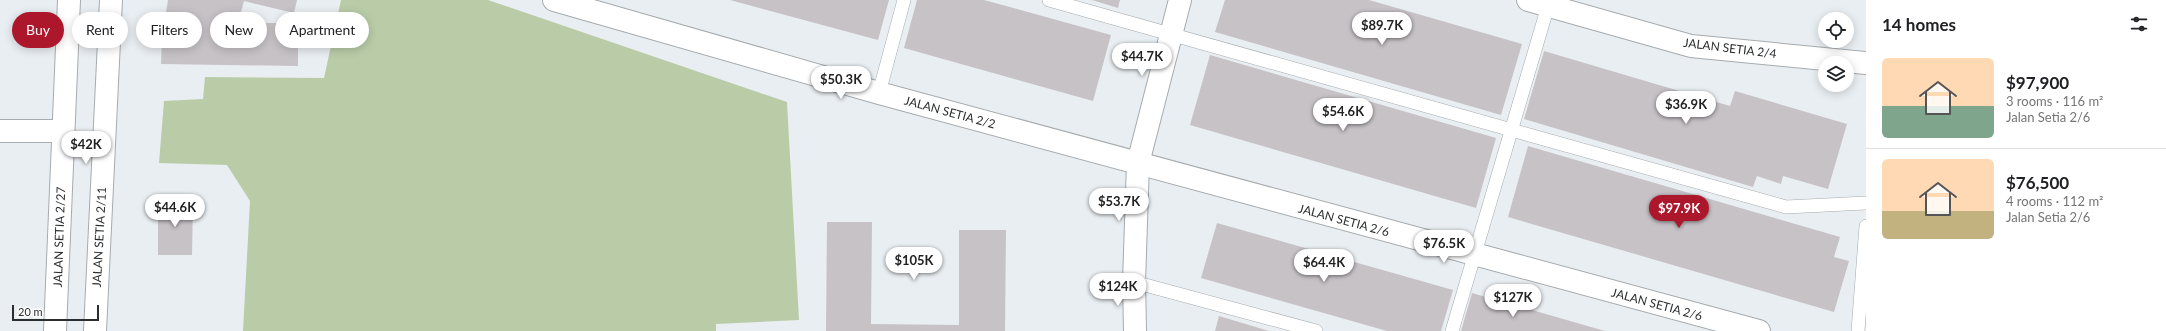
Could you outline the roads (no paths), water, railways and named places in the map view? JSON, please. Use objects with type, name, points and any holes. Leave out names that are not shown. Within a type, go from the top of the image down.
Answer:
[{"type":"street","name":"JALAN SETIA 2/27","points":[[55,331],[69,0]]},
{"type":"street","name":"JALAN SETIA 2/11","points":[[95,331],[111,0]]},
{"type":"street","name":"JALAN SETIA 2/2","points":[[554,0],[583,4],[879,93],[1138,163]]},
{"type":"street","points":[[1135,331],[1134,282],[1138,163],[1180,0]]},
{"type":"street","name":"JALAN SETIA 2/4","points":[[1538,3],[1691,46],[1866,63]]},
{"type":"street","points":[[0,131],[63,131]]},
{"type":"street","name":"JALAN SETIA 2/6","points":[[1138,163],[1759,331]]},
{"type":"lane","points":[[879,93],[904,0]]},
{"type":"lane","points":[[1049,0],[1786,207],[1866,202]]},
{"type":"lane","points":[[1452,331],[1512,129],[1538,3]]},
{"type":"lane","points":[[1858,331],[1866,226]]},
{"type":"lane","points":[[1134,282],[1316,331]]}]
